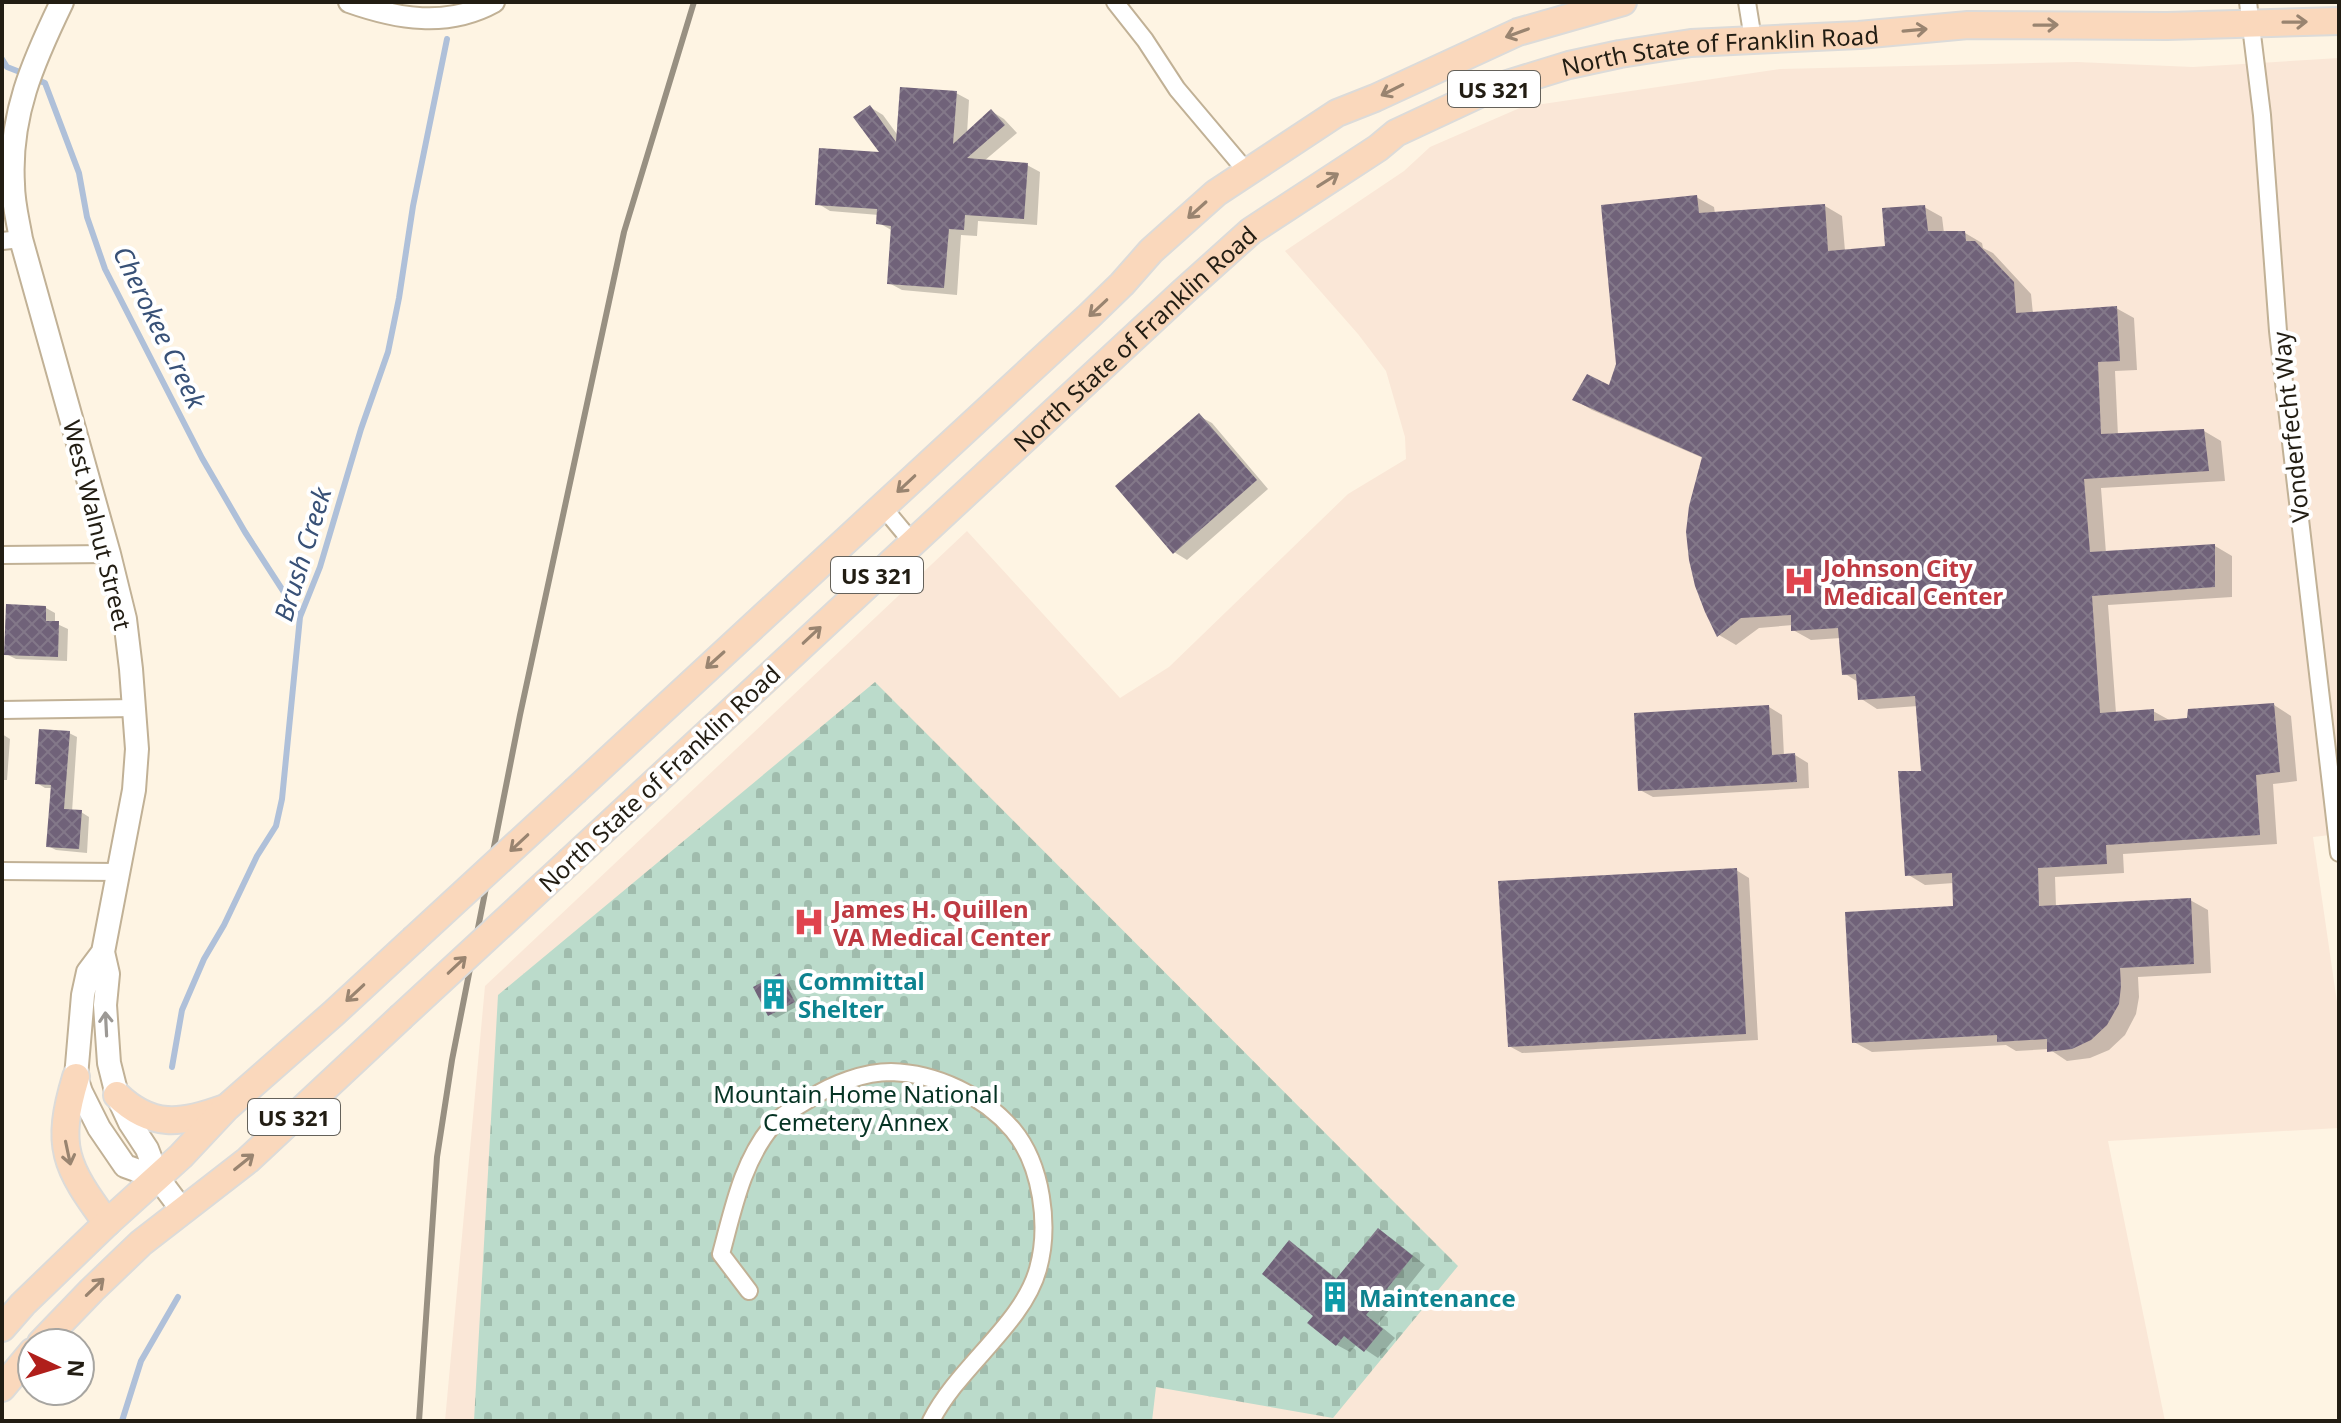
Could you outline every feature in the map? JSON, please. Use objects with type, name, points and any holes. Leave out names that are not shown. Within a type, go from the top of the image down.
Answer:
[{"type":"highway","name":"North State of Franklin Road","points":[[158,1178],[226,1108],[576,790],[1111,295],[1151,251],[1216,193],[1337,113],[1518,32],[1623,2]]},
{"type":"highway","name":"North State of Franklin Road","points":[[182,1210],[248,1160],[1251,231],[1396,133],[1488,90],[1548,71],[1657,47],[1968,25],[2167,26],[2250,12],[2339,21]]},
{"type":"highway","points":[[76,1077],[66,1111],[67,1153],[72,1169],[107,1223]]},
{"type":"highway","points":[[117,1095],[143,1115],[165,1120],[197,1118],[226,1108]]},
{"type":"highway","name":"US 321","points":[[2,1328],[107,1223],[158,1178]]},
{"type":"highway","name":"US 321","points":[[57,1327],[131,1252],[182,1210]]},
{"type":"highway","points":[[2,1388],[16,1371]]},
{"type":"main road","name":"West Walnut Street","points":[[62,2],[28,76],[8,144],[13,187],[12,240],[109,554],[125,619],[137,749],[134,790],[103,952],[108,974],[105,1005],[109,1063],[117,1095],[130,1123],[147,1149],[158,1178],[182,1210]]},
{"type":"main road","name":"West Walnut Street","points":[[103,952],[88,972],[83,995],[76,1077],[99,1128],[125,1166],[158,1178]]},
{"type":"street","points":[[349,2],[398,16],[424,19],[452,18],[494,2]]},
{"type":"street","points":[[1115,2],[1177,89],[1247,172]]},
{"type":"street","points":[[1747,2],[1753,39]]},
{"type":"street","name":"Vonderfecht Way","points":[[2250,12],[2262,115],[2278,331],[2339,853]]},
{"type":"street","points":[[882,506],[912,542]]},
{"type":"street","points":[[2,555],[109,554]]},
{"type":"street","points":[[2,710],[135,708]]},
{"type":"street","points":[[2,871],[118,872]]},
{"type":"street","points":[[749,1291],[721,1254],[744,1175],[754,1151],[774,1124],[826,1089],[856,1078],[888,1072],[917,1075],[975,1096],[1014,1131],[1032,1164],[1044,1206],[1044,1236],[1038,1270],[1023,1303],[954,1384],[931,1421]]},
{"type":"shaded area","name":"Johnson City Medical Center","points":[[2339,58],[2339,834],[2313,837],[2339,1016],[2339,1128],[2108,1141],[2165,1421],[445,1421],[485,986],[967,531],[1120,698],[1169,667],[1348,494],[1406,459],[1405,437],[1386,371],[1358,334],[1285,251],[1404,171],[1430,147],[1522,107],[1780,69],[2077,62],[2193,67]]},
{"type":"green space","name":"Mountain Home National Cemetery Annex","points":[[875,682],[1458,1266],[1333,1418],[1156,1387],[1152,1421],[474,1421],[498,995]]},
{"type":"building","points":[[900,87],[957,91],[953,144],[991,109],[1005,125],[967,158],[1028,163],[1024,219],[965,215],[964,230],[949,229],[944,288],[887,284],[891,226],[876,224],[877,209],[815,205],[819,148],[879,152],[853,117],[870,105],[896,142]]},
{"type":"building","name":"Johnson City Medical Center","points":[[1697,195],[1699,213],[1825,204],[1828,251],[1885,246],[1882,208],[1925,205],[1928,231],[1965,231],[1966,241],[1975,241],[2014,282],[2016,313],[2117,306],[2120,361],[2098,362],[2101,434],[2204,429],[2209,471],[2084,479],[2090,552],[2215,544],[2215,587],[2092,596],[2100,713],[2154,709],[2154,721],[2187,718],[2188,709],[2274,703],[2280,772],[2256,775],[2260,835],[2106,845],[2107,864],[2038,868],[2039,906],[2191,898],[2194,964],[2120,968],[2119,1004],[2107,1025],[2091,1040],[2072,1049],[2047,1052],[2047,1039],[1997,1042],[1997,1035],[1852,1043],[1845,912],[1953,906],[1952,873],[1905,876],[1898,771],[1921,771],[1915,696],[1858,700],[1856,674],[1842,675],[1838,628],[1791,631],[1791,615],[1741,618],[1717,637],[1695,586],[1686,532],[1689,506],[1702,457],[1572,400],[1587,374],[1609,385],[1616,364],[1601,205]]},
{"type":"building","points":[[1199,413],[1257,480],[1173,554],[1115,486]]},
{"type":"building","points":[[6,604],[46,606],[46,621],[59,621],[58,657],[4,655]]},
{"type":"building","points":[[1769,705],[1772,755],[1795,753],[1797,782],[1638,791],[1634,713]]},
{"type":"building","points":[[39,729],[70,731],[64,809],[82,810],[79,849],[46,847],[51,785],[35,784]]},
{"type":"building","points":[[1737,868],[1746,1034],[1508,1047],[1498,881]]},
{"type":"building","name":"Committal Shelter","points":[[780,973],[795,1002],[768,1016],[753,987]]},
{"type":"building","name":"Maintenance","points":[[1378,1228],[1413,1256],[1366,1315],[1383,1329],[1364,1352],[1344,1336],[1336,1346],[1307,1323],[1313,1316],[1262,1274],[1289,1240],[1336,1279]]},
{"type":"waterway","name":"Brush Creek","points":[[172,1067],[182,1010],[204,959],[257,856],[276,826],[282,799],[300,617],[320,567],[361,429],[388,352],[413,206],[447,39]]},
{"type":"waterway","name":"Cherokee Creek","points":[[2,59],[7,67],[25,74]]},
{"type":"waterway","name":"Cherokee Creek","points":[[35,79],[45,83],[79,173],[87,217],[105,269],[202,458],[300,617]]},
{"type":"waterway","name":"Brush Creek","points":[[122,1421],[141,1361],[178,1297]]},
{"type":"railway","points":[[419,1421],[437,1157],[452,1060],[520,715],[624,232],[694,2]]},
{"type":"place","name":"Johnson City Medical Center","points":[[1799,581]]},
{"type":"place","name":"James H. Quillen VA Medical Center","points":[[809,922]]},
{"type":"place","name":"Committal Shelter","points":[[774,994]]},
{"type":"place","name":"Maintenance","points":[[1335,1297]]}]
